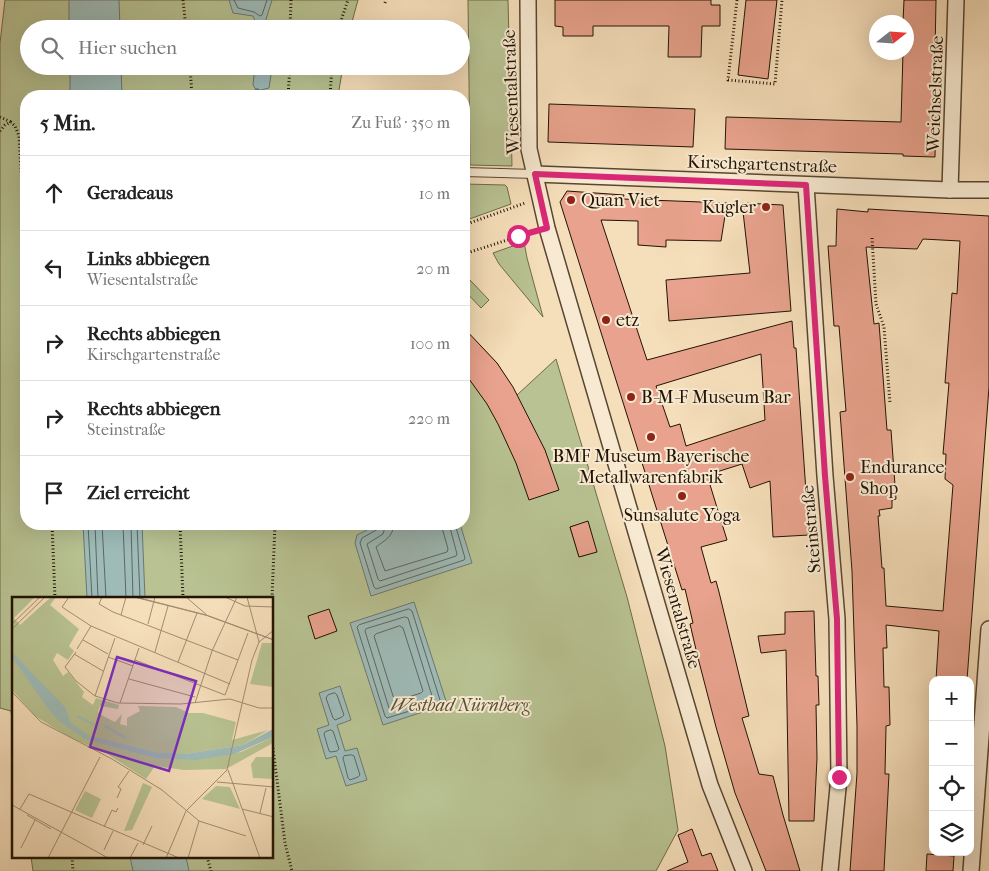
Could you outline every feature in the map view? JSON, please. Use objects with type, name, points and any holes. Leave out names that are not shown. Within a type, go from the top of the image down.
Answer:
[{"type":"street","name":"Wiesentalstraße","points":[[528,0],[529,149],[547,228],[710,785],[744,871]]},
{"type":"street","name":"Weichselstraße","points":[[950,190],[956,0]]},
{"type":"street","name":"Kirschgartenstraße","points":[[535,174],[989,190]]},
{"type":"street","name":"Steinstraße","points":[[806,185],[825,476],[837,619],[839,777],[830,871]]},
{"type":"street","points":[[972,871],[989,629]]},
{"type":"lane","points":[[470,172],[535,174]]},
{"type":"path","points":[[183,0],[185,20]]},
{"type":"path","points":[[290,20],[291,0]]},
{"type":"path","points":[[341,20],[348,0]]},
{"type":"path","points":[[736,0],[728,80],[775,84],[782,0]]},
{"type":"path","points":[[191,75],[192,90]]},
{"type":"path","points":[[288,90],[289,75]]},
{"type":"path","points":[[330,90],[331,75]]},
{"type":"path","points":[[0,117],[11,122],[20,136]]},
{"type":"path","points":[[0,131],[11,122]]},
{"type":"path","points":[[470,222],[540,198]]},
{"type":"path","points":[[470,252],[547,228]]},
{"type":"path","points":[[872,238],[876,304],[884,327],[890,404]]},
{"type":"path","points":[[52,530],[55,597]]},
{"type":"path","points":[[180,530],[183,597]]},
{"type":"path","points":[[272,597],[275,530]]},
{"type":"path","points":[[274,757],[285,843],[292,871]]},
{"type":"path","points":[[72,858],[73,871]]},
{"type":"path","points":[[207,858],[210,871]]},
{"type":"green space","name":"Westbad Nürnberg","points":[[5,0],[358,0],[352,20],[20,20],[20,75],[342,75],[339,90],[20,90],[20,530],[470,530],[470,335],[497,363],[517,395],[556,359],[627,597],[665,746],[678,830],[656,871],[33,871],[31,858],[274,858],[274,597],[12,597],[12,718],[11,711],[0,708],[0,43]],"holes":[[[588,522],[596,552],[579,557],[570,527]]]},
{"type":"green space","points":[[468,0],[508,0],[512,166],[470,165],[470,20],[468,20]]},
{"type":"green space","points":[[470,184],[505,185],[511,204],[470,219]]},
{"type":"green space","points":[[524,242],[543,317],[499,264],[493,253]]},
{"type":"green space","points":[[470,280],[489,300],[481,308],[470,296]]},
{"type":"water","points":[[69,0],[119,0],[120,20],[69,20]]},
{"type":"water","points":[[229,0],[272,0],[266,20],[255,20],[253,16],[233,13]]},
{"type":"water","points":[[70,75],[121,75],[122,90],[70,90]]},
{"type":"water","points":[[254,75],[271,75],[269,88],[256,90],[253,85]]},
{"type":"water","points":[[83,530],[142,530],[145,597],[87,597]]},
{"type":"water","points":[[367,530],[462,530],[472,563],[371,596],[355,543],[357,535]]},
{"type":"water","points":[[414,602],[447,704],[383,725],[350,623]]},
{"type":"water","points":[[340,686],[351,720],[337,725],[345,751],[357,748],[367,780],[346,786],[336,756],[326,759],[317,729],[329,725],[319,693]]},
{"type":"water","points":[[130,858],[186,858],[189,871],[133,871]]},
{"type":"building","points":[[555,0],[711,0],[711,5],[720,5],[720,26],[702,26],[701,57],[668,57],[669,26],[593,26],[593,36],[563,36],[563,27],[555,26]]},
{"type":"building","points":[[746,0],[777,0],[768,79],[738,75]]},
{"type":"building","points":[[904,0],[936,0],[935,157],[903,156],[903,154],[725,149],[726,117],[901,122],[903,60],[914,60],[914,15],[903,15]]},
{"type":"building","points":[[549,104],[695,109],[693,147],[548,142]]},
{"type":"building","points":[[567,191],[624,195],[623,199],[727,203],[721,241],[666,240],[666,247],[638,245],[638,221],[601,220],[647,360],[792,321],[794,348],[796,348],[809,535],[773,537],[770,481],[750,488],[742,464],[707,475],[727,540],[701,547],[711,583],[716,581],[719,592],[749,716],[742,718],[759,774],[773,776],[800,871],[766,871],[735,793],[698,658],[690,624],[693,623],[685,589],[682,590],[560,202]],"holes":[[[761,354],[765,420],[686,446],[680,424],[670,427],[656,386]]]},
{"type":"building","points":[[742,203],[783,205],[791,311],[669,321],[666,280],[750,273]]},
{"type":"building","points":[[837,209],[868,212],[868,209],[989,216],[989,387],[967,676],[936,676],[939,631],[886,625],[887,648],[883,648],[884,687],[889,687],[890,725],[886,726],[885,774],[889,774],[884,871],[850,871],[857,773],[852,571],[840,412],[846,411],[839,326],[834,326],[828,246],[836,246]],"holes":[[[923,239],[960,241],[957,294],[952,293],[945,383],[949,383],[943,454],[946,454],[945,479],[953,485],[943,611],[886,606],[878,516],[880,516],[879,510],[892,508],[892,500],[896,499],[891,430],[887,430],[879,323],[874,324],[866,247],[917,249]]]},
{"type":"building","points":[[470,334],[497,363],[513,387],[545,450],[559,490],[529,500],[516,463],[487,404],[470,380]]},
{"type":"building","points":[[588,521],[597,552],[579,557],[570,527]]},
{"type":"building","points":[[329,609],[337,631],[315,639],[308,616]]},
{"type":"building","points":[[814,611],[819,705],[816,705],[817,758],[814,821],[789,821],[786,650],[761,653],[758,636],[785,634],[785,612]]},
{"type":"building","points":[[692,829],[702,856],[711,853],[718,871],[667,871],[688,862],[678,835]]},
{"type":"building","points":[[927,854],[929,856],[954,856],[953,871],[926,871]]},
{"type":"place","name":"Quan Viet","points":[[571,200]]},
{"type":"place","name":"Kugler","points":[[766,207]]},
{"type":"place","name":"etz","points":[[606,320]]},
{"type":"place","name":"B-M-F Museum Bar","points":[[631,397]]},
{"type":"place","name":"BMF Museum Bayerische Metallwarenfabrik","points":[[651,437]]},
{"type":"place","name":"Endurance Shop","points":[[850,477]]},
{"type":"place","name":"Sunsalute Yoga","points":[[682,496]]},
{"type":"route","points":[[518,236],[547,228],[535,174],[806,185],[825,476],[837,619],[839,777]]}]
